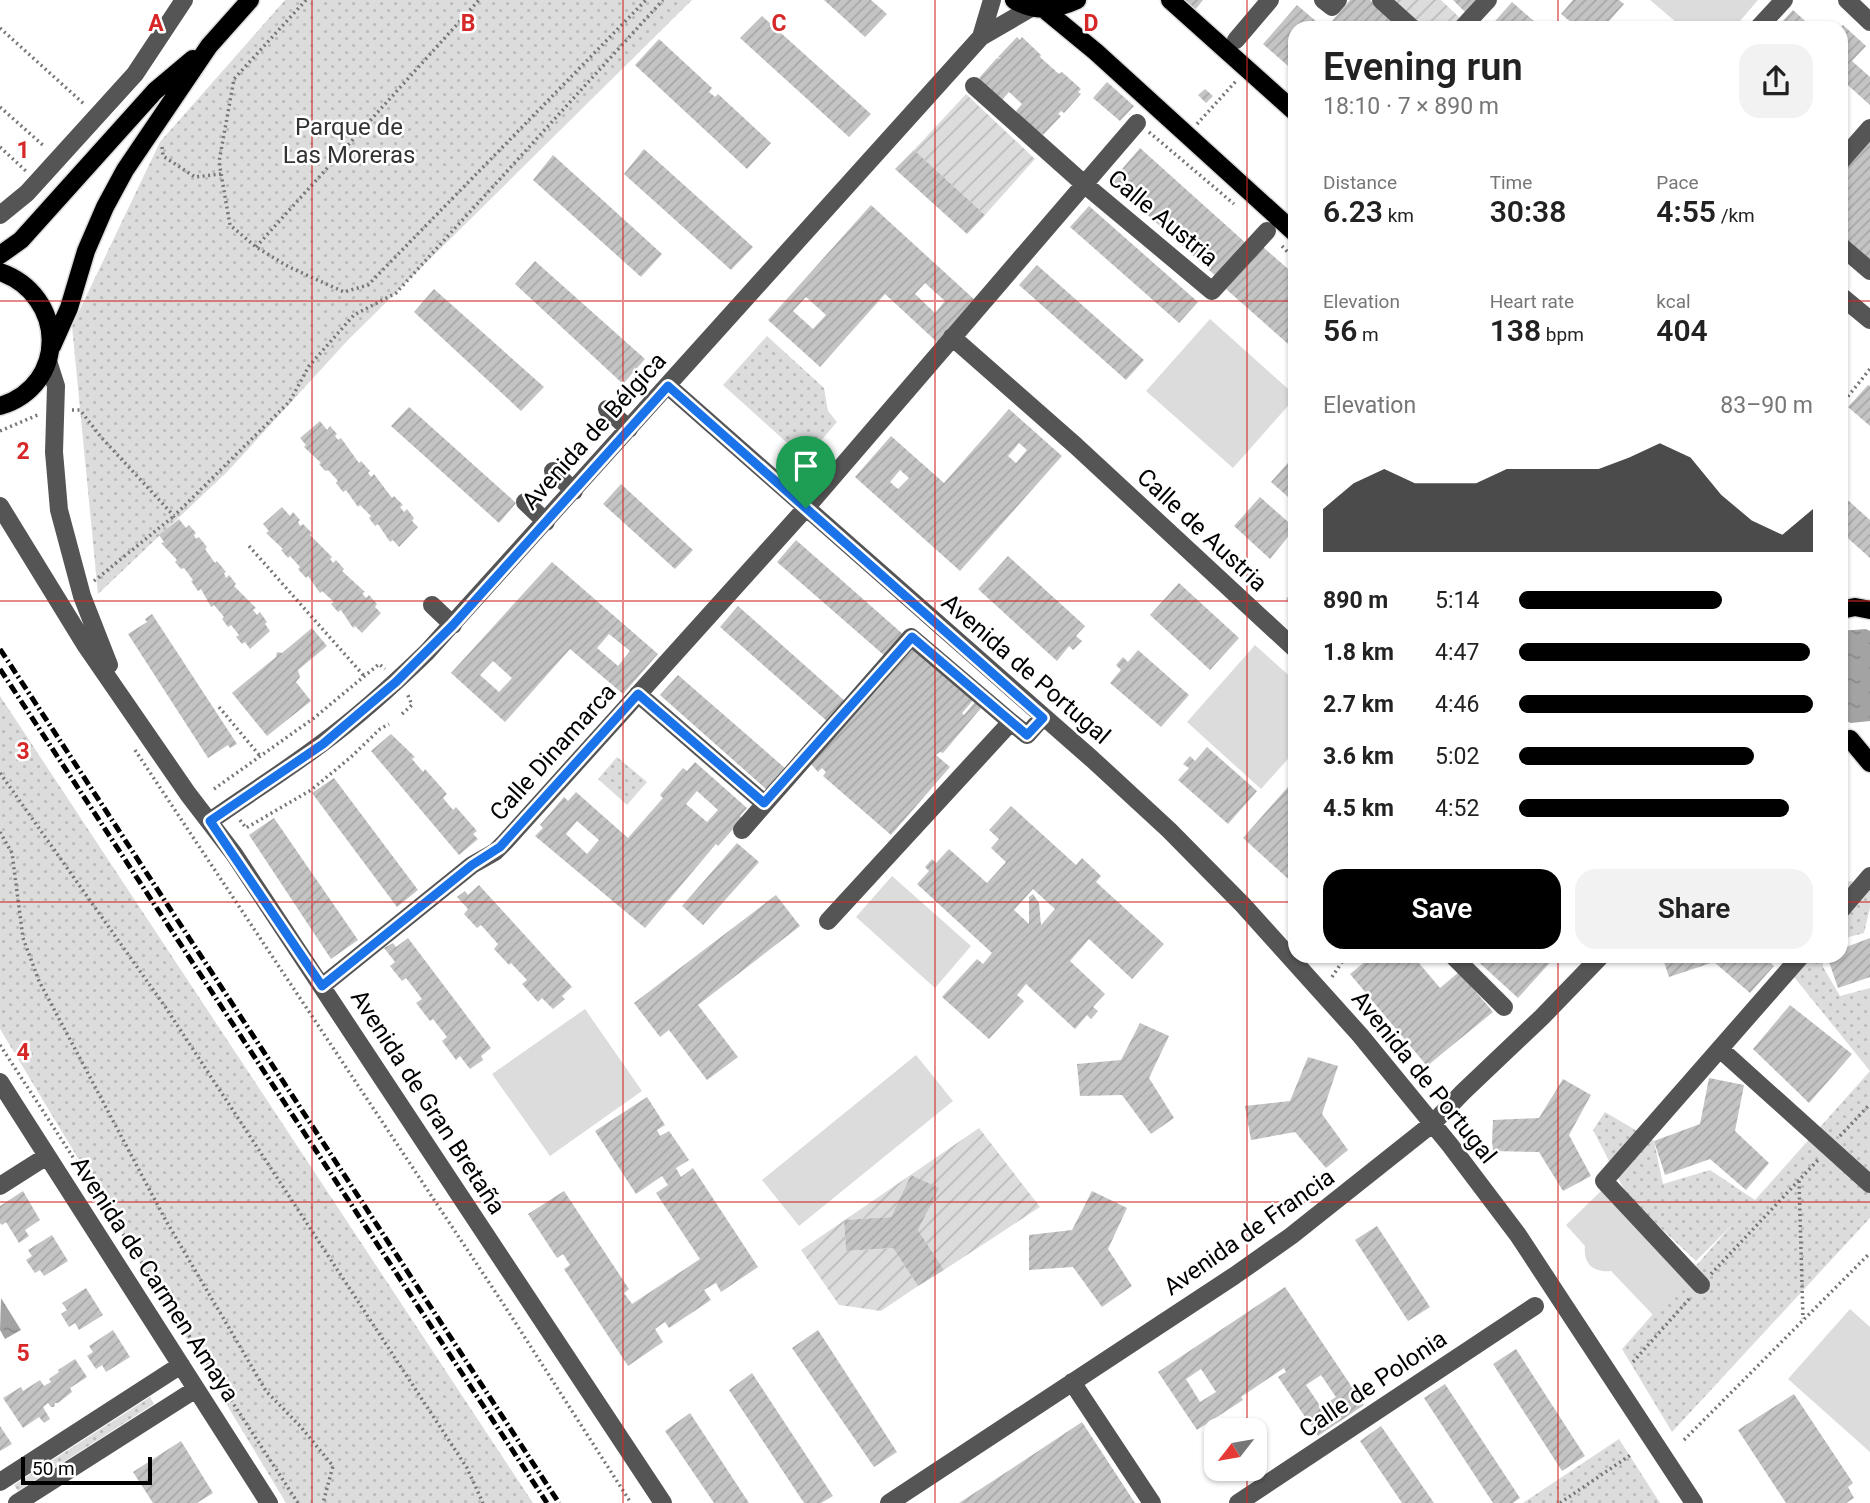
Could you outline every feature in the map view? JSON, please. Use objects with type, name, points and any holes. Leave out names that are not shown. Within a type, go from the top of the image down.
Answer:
[{"type":"main road","points":[[0,406],[16,399],[38,380],[69,308],[86,251],[105,207],[145,139],[209,46],[250,0]]},
{"type":"main road","points":[[1014,0],[1038,9],[1096,52],[1288,227]]},
{"type":"main road","points":[[1038,9],[1062,7],[1077,0]]},
{"type":"main road","points":[[1170,0],[1288,106]]},
{"type":"main road","points":[[0,255],[27,233],[155,91],[209,46]]},
{"type":"main road","points":[[0,272],[19,281],[39,300],[48,320],[50,353]]},
{"type":"main road","points":[[1848,738],[1870,737]]},
{"type":"main road","points":[[1848,741],[1870,763]]},
{"type":"street","points":[[0,215],[27,193],[142,65],[184,0]]},
{"type":"street","points":[[981,37],[992,0]]},
{"type":"street","points":[[1237,40],[1270,0]]},
{"type":"street","points":[[1323,0],[1332,7],[1338,0]]},
{"type":"street","points":[[1381,0],[1404,21]]},
{"type":"street","points":[[1468,21],[1488,0]]},
{"type":"street","points":[[1764,21],[1784,0]]},
{"type":"street","points":[[1847,0],[1870,22]]},
{"type":"street","points":[[981,37],[1038,9]]},
{"type":"street","name":"Avenida de Bélgica","points":[[210,821],[340,730],[396,682],[453,625],[981,37]]},
{"type":"street","name":"Calle Austria","points":[[974,86],[1084,184],[1212,290],[1267,231]]},
{"type":"street","points":[[81,173],[77,148],[92,121]]},
{"type":"street","points":[[638,694],[806,508],[1137,123]]},
{"type":"street","points":[[1848,153],[1870,128]]},
{"type":"street","points":[[1848,252],[1870,271]]},
{"type":"street","points":[[1848,302],[1870,320]]},
{"type":"street","name":"Calle de Austria","points":[[952,337],[1076,446],[1288,643]]},
{"type":"street","name":"Avenida de Gran Bretaña","points":[[50,353],[56,386],[55,475],[62,523],[86,608],[123,697]]},
{"type":"street","name":"Avenida de Portugal","points":[[668,386],[1169,830],[1288,956]]},
{"type":"street","points":[[607,409],[629,429]]},
{"type":"street","points":[[552,471],[574,491]]},
{"type":"street","points":[[525,502],[546,522]]},
{"type":"street","name":"Avenida de Gran Bretaña","points":[[0,506],[86,646],[322,986],[663,1503]]},
{"type":"street","points":[[432,605],[453,625]]},
{"type":"street","points":[[742,830],[912,637],[1027,735],[1043,718]]},
{"type":"street","name":"Calle Dinamarca","points":[[322,986],[472,865],[495,852],[638,694],[764,803]]},
{"type":"street","points":[[828,921],[1012,722]]},
{"type":"street","points":[[1848,902],[1870,876]]},
{"type":"street","name":"Avenida de Portugal","points":[[1295,963],[1432,1124],[1518,1235],[1694,1503]]},
{"type":"street","points":[[1460,963],[1504,1007]]},
{"type":"street","name":"Avenida de Francia","points":[[889,1503],[1291,1236],[1432,1124],[1594,963]]},
{"type":"street","points":[[1701,1285],[1604,1181],[1795,963]]},
{"type":"street","points":[[1720,1049],[1870,1184]]},
{"type":"street","name":"Avenida de Carmen Amaya","points":[[0,1082],[269,1503]]},
{"type":"street","points":[[0,1186],[47,1156]]},
{"type":"street","name":"Calle de Polonia","points":[[1238,1503],[1535,1306]]},
{"type":"street","points":[[0,1482],[181,1365]]},
{"type":"street","points":[[1072,1382],[1153,1503]]},
{"type":"street","points":[[16,1503],[196,1389]]},
{"type":"path","points":[[306,0],[234,79],[219,162],[230,225],[256,247],[289,267],[344,292],[368,285],[646,0]]},
{"type":"path","points":[[256,247],[479,0]]},
{"type":"path","points":[[0,431],[55,410],[80,410],[101,437],[174,516],[290,401],[309,366],[354,315],[396,293],[663,0]]},
{"type":"path","points":[[0,28],[92,121]]},
{"type":"path","points":[[1171,150],[1247,70]]},
{"type":"path","points":[[0,107],[53,154]]},
{"type":"path","points":[[1137,123],[1235,204]]},
{"type":"path","points":[[145,139],[162,146],[163,156],[195,177],[221,174]]},
{"type":"path","points":[[0,147],[33,177]]},
{"type":"path","points":[[1267,231],[1288,253]]},
{"type":"path","points":[[1848,396],[1870,369]]},
{"type":"path","points":[[214,789],[314,718],[365,677],[249,546]]},
{"type":"path","points":[[402,714],[412,705],[410,696]]},
{"type":"path","points":[[219,707],[260,756]]},
{"type":"path","points":[[241,821],[246,828],[311,790],[389,724]]},
{"type":"path","points":[[0,773],[166,1008],[467,1468],[483,1503]]},
{"type":"path","points":[[205,787],[214,789],[220,795]]},
{"type":"path","points":[[0,832],[12,853],[23,938],[39,981],[164,1219],[266,1391],[333,1466],[323,1503]]},
{"type":"path","points":[[1322,993],[1341,963]]},
{"type":"path","points":[[0,1045],[298,1503]]},
{"type":"path","points":[[1633,1362],[1870,1104]]},
{"type":"path","points":[[1799,1180],[1803,1319]]},
{"type":"path","points":[[1684,1440],[1870,1253]]},
{"type":"path","points":[[1559,1503],[1632,1454]]},
{"type":"green space","name":"Parque de Las Moreras","points":[[285,0],[692,0],[348,340],[228,471],[98,594],[72,326],[160,142]]},
{"type":"green space","points":[[1388,0],[1441,0],[1460,18],[1457,21],[1412,21]]},
{"type":"green space","points":[[1650,0],[1758,0],[1740,21],[1675,21]]},
{"type":"green space","points":[[966,94],[1035,159],[985,215],[914,150]]},
{"type":"green space","points":[[1210,319],[1288,389],[1288,406],[1233,468],[1146,391]]},
{"type":"green space","points":[[767,336],[824,388],[828,411],[837,422],[805,459],[723,385]]},
{"type":"green space","points":[[1255,645],[1288,675],[1288,759],[1261,789],[1187,722]]},
{"type":"green space","points":[[0,696],[533,1503],[286,1503],[0,1029]]},
{"type":"green space","points":[[617,757],[647,782],[627,805],[598,779]]},
{"type":"green space","points":[[892,876],[971,946],[935,988],[856,917]]},
{"type":"green space","points":[[1848,882],[1870,884],[1870,908],[1864,933],[1848,937]]},
{"type":"green space","points":[[1783,963],[1823,963],[1840,996],[1870,988],[1870,1071]]},
{"type":"green space","points":[[585,1009],[642,1091],[550,1156],[492,1074]]},
{"type":"green space","points":[[916,1055],[953,1101],[799,1226],[762,1180]]},
{"type":"green space","points":[[1870,1071],[1870,1218],[1672,1432],[1622,1349],[1732,1225],[1696,1261],[1628,1197],[1593,1130],[1605,1112],[1654,1141],[1663,1184],[1710,1170],[1755,1200]]},
{"type":"green space","points":[[979,1128],[1040,1207],[944,1270],[918,1230],[938,1188],[911,1175],[891,1217],[845,1220]]},
{"type":"green space","points":[[1601,1191],[1689,1282],[1655,1317],[1611,1271],[1590,1266],[1585,1246],[1566,1225]]},
{"type":"green space","points":[[844,1221],[846,1251],[893,1248],[918,1286],[881,1311],[839,1305],[801,1250]]},
{"type":"green space","points":[[1850,1309],[1870,1327],[1870,1452],[1788,1379]]},
{"type":"green space","points":[[150,1397],[154,1404],[18,1491],[14,1485]]},
{"type":"green space","points":[[1619,1439],[1660,1503],[1523,1503]]},
{"type":"water","points":[[1848,630],[1870,631],[1870,721],[1848,722]]},
{"type":"water","points":[[1,1298],[21,1330],[5,1339],[0,1330]]},
{"type":"building","points":[[824,0],[871,0],[887,14],[865,37]]},
{"type":"building","points":[[1184,0],[1203,0],[1195,10]]},
{"type":"building","points":[[1350,0],[1370,0],[1395,21],[1332,21]]},
{"type":"building","points":[[1453,0],[1479,0],[1467,14]]},
{"type":"building","points":[[1573,0],[1619,0],[1624,4],[1609,21],[1570,21],[1561,14]]},
{"type":"building","points":[[1512,2],[1534,21],[1495,21]]},
{"type":"building","points":[[1297,5],[1316,21],[1288,21],[1288,66],[1263,44]]},
{"type":"building","points":[[1793,10],[1805,21],[1783,21]]},
{"type":"building","points":[[762,16],[871,114],[849,137],[740,38]]},
{"type":"building","points":[[1848,30],[1866,46],[1852,61],[1870,77],[1870,105],[1848,85]]},
{"type":"building","points":[[1017,37],[1020,40],[1022,37],[1059,74],[1062,72],[1081,89],[1078,92],[1081,94],[1064,113],[1061,111],[1058,114],[1061,116],[1043,135],[1039,135],[1019,118],[1021,116],[1016,111],[1022,104],[1009,92],[1000,102],[979,83],[979,78],[997,58],[1001,59],[998,57]]},
{"type":"building","points":[[659,39],[712,88],[709,92],[715,97],[718,94],[771,143],[747,169],[635,65]]},
{"type":"building","points":[[1107,82],[1134,106],[1120,121],[1093,98]]},
{"type":"building","points":[[1205,89],[1213,96],[1206,103],[1198,95]]},
{"type":"building","points":[[1870,138],[1870,260],[1848,241],[1848,164]]},
{"type":"building","points":[[1140,148],[1248,245],[1218,278],[1111,182]]},
{"type":"building","points":[[644,149],[753,247],[731,270],[624,174]]},
{"type":"building","points":[[914,150],[985,215],[967,234],[895,169]]},
{"type":"building","points":[[553,155],[662,254],[641,277],[533,180]]},
{"type":"building","points":[[871,205],[976,301],[938,343],[885,294],[820,367],[768,320]],"holes":[[[925,283],[945,301],[935,313],[915,294]],[[806,297],[826,315],[813,329],[793,311]]]},
{"type":"building","points":[[1089,206],[1198,302],[1179,323],[1070,227]]},
{"type":"building","points":[[1263,247],[1288,269],[1288,344],[1226,289]]},
{"type":"building","points":[[535,261],[645,359],[623,384],[515,284]]},
{"type":"building","points":[[1037,265],[1144,360],[1126,380],[1019,285]]},
{"type":"building","points":[[434,289],[544,387],[521,411],[414,312]]},
{"type":"building","points":[[1868,385],[1870,386],[1870,426],[1848,407]]},
{"type":"building","points":[[409,407],[516,503],[499,523],[391,426]]},
{"type":"building","points":[[1009,409],[1062,456],[960,571],[855,477],[891,436],[944,483]],"holes":[[[1019,443],[1027,450],[1016,463],[1008,456]],[[900,470],[909,478],[898,489],[890,482]]]},
{"type":"building","points":[[320,421],[327,430],[330,426],[337,434],[335,436],[338,440],[341,438],[359,463],[361,461],[370,471],[368,473],[371,477],[374,474],[392,498],[394,496],[403,505],[400,507],[404,512],[407,509],[414,518],[412,521],[418,527],[399,547],[393,540],[390,542],[378,524],[375,526],[369,518],[371,516],[360,505],[358,507],[346,490],[343,492],[336,483],[338,481],[328,470],[325,471],[319,464],[321,463],[304,447],[306,445],[300,438]]},
{"type":"building","points":[[1288,463],[1288,497],[1271,482]]},
{"type":"building","points":[[621,484],[693,550],[675,569],[603,504]]},
{"type":"building","points":[[1260,497],[1288,522],[1288,537],[1270,559],[1234,526]]},
{"type":"building","points":[[1848,500],[1870,520],[1870,558],[1848,538]]},
{"type":"building","points":[[282,507],[290,516],[293,512],[300,520],[300,526],[303,524],[312,533],[310,535],[332,557],[330,559],[333,563],[336,560],[344,569],[342,571],[365,592],[362,593],[366,598],[369,595],[377,604],[375,607],[381,613],[362,633],[355,626],[353,628],[341,610],[338,612],[331,604],[334,602],[322,591],[320,593],[308,576],[306,578],[298,569],[300,567],[290,556],[288,558],[281,550],[283,549],[266,533],[269,531],[263,524]]},
{"type":"building","points":[[179,519],[186,528],[189,525],[196,533],[196,539],[199,537],[215,563],[217,561],[226,572],[226,578],[229,575],[236,584],[234,586],[256,608],[253,610],[257,615],[260,612],[267,622],[265,624],[270,631],[250,649],[236,637],[239,635],[231,625],[228,627],[214,605],[211,607],[201,589],[198,591],[184,568],[181,569],[175,562],[177,560],[161,543],[164,542],[159,535]]},
{"type":"building","points":[[796,540],[905,636],[886,657],[777,562]]},
{"type":"building","points":[[1008,556],[1085,626],[1076,636],[1082,641],[1073,650],[1069,646],[1057,661],[978,589]]},
{"type":"building","points":[[552,562],[658,654],[623,694],[570,649],[505,722],[451,673]],"holes":[[[609,634],[630,651],[618,666],[597,648]],[[493,661],[512,678],[499,692],[480,675]]]},
{"type":"building","points":[[1179,583],[1239,638],[1210,670],[1150,615]]},
{"type":"building","points":[[738,606],[846,702],[828,722],[720,627]]},
{"type":"building","points":[[152,614],[237,744],[230,748],[228,745],[208,758],[128,634],[147,622],[145,619]]},
{"type":"building","points":[[312,628],[327,646],[298,670],[300,677],[296,682],[311,701],[267,736],[232,693],[276,657],[277,652],[282,653]]},
{"type":"building","points":[[914,644],[976,697],[962,713],[964,715],[975,702],[981,708],[943,753],[936,755],[950,767],[891,835],[823,776],[826,772],[822,768],[818,772],[810,763]]},
{"type":"building","points":[[1138,650],[1189,695],[1161,727],[1110,683],[1121,670],[1116,665],[1123,657],[1128,662]]},
{"type":"building","points":[[678,675],[786,769],[767,790],[660,695]]},
{"type":"building","points":[[391,734],[415,757],[412,759],[423,772],[425,769],[447,794],[443,798],[453,810],[456,807],[477,831],[473,834],[478,839],[459,855],[371,751]]},
{"type":"building","points":[[1207,747],[1257,791],[1228,824],[1178,780],[1189,768],[1183,764],[1190,756],[1195,761]]},
{"type":"building","points":[[695,762],[747,808],[740,816],[742,819],[718,846],[716,844],[645,928],[535,836],[543,828],[540,825],[564,797],[568,801],[576,792],[628,838],[663,798],[660,795],[683,768],[687,771]],"holes":[[[697,791],[718,810],[707,822],[686,804]],[[577,821],[599,840],[587,854],[566,834]]]},
{"type":"building","points":[[334,778],[418,890],[397,907],[312,793]]},
{"type":"building","points":[[1288,787],[1288,879],[1243,838]]},
{"type":"building","points":[[1011,806],[1076,865],[1082,858],[1101,876],[1096,882],[1164,944],[1132,979],[1089,939],[1070,961],[1105,994],[1093,1007],[1098,1011],[1091,1019],[1087,1015],[1075,1029],[1026,984],[1017,995],[1024,1001],[989,1039],[942,997],[977,959],[983,964],[992,953],[917,884],[929,871],[925,867],[932,859],[936,863],[949,849],[987,883],[1006,862],[991,848],[999,839],[989,830]],"holes":[[[1033,889],[1055,909],[1041,925],[1039,903],[1033,894],[1029,897],[1029,924],[1014,910]]]},
{"type":"building","points":[[274,818],[358,940],[331,959],[249,835]]},
{"type":"building","points":[[737,843],[759,862],[703,925],[682,906]]},
{"type":"building","points":[[479,885],[572,987],[562,996],[565,999],[553,1009],[542,998],[538,1002],[522,984],[527,980],[494,949],[498,944],[481,925],[477,928],[464,914],[468,909],[457,897],[465,891],[468,895]]},
{"type":"building","points":[[776,895],[800,926],[698,1005],[738,1057],[707,1080],[669,1030],[660,1037],[634,1003]]},
{"type":"building","points":[[408,938],[491,1048],[481,1056],[483,1060],[470,1069],[460,1056],[456,1060],[442,1041],[447,1037],[416,1003],[422,999],[406,978],[402,981],[390,966],[395,962],[384,948],[393,943],[396,947]]},
{"type":"building","points":[[1870,938],[1870,977],[1838,988],[1829,963],[1848,963],[1848,946]]},
{"type":"building","points":[[1363,963],[1419,963],[1440,988],[1459,972],[1493,1012],[1427,1066],[1350,974]]},
{"type":"building","points":[[1480,963],[1550,963],[1518,998]]},
{"type":"building","points":[[1664,963],[1711,963],[1669,977]]},
{"type":"building","points":[[1715,963],[1771,963],[1774,966],[1750,993]]},
{"type":"building","points":[[1790,1005],[1852,1054],[1809,1103],[1753,1049]]},
{"type":"building","points":[[1140,1023],[1169,1036],[1149,1078],[1174,1118],[1151,1134],[1122,1095],[1080,1096],[1077,1064],[1121,1060]]},
{"type":"building","points":[[1308,1057],[1338,1066],[1322,1114],[1348,1150],[1326,1168],[1295,1132],[1251,1140],[1245,1106],[1290,1101]]},
{"type":"building","points":[[1709,1078],[1744,1085],[1735,1131],[1769,1163],[1746,1190],[1710,1159],[1665,1175],[1654,1141],[1700,1124]]},
{"type":"building","points":[[1563,1079],[1591,1095],[1569,1135],[1591,1176],[1563,1191],[1539,1152],[1493,1151],[1492,1141],[1493,1120],[1539,1118]]},
{"type":"building","points":[[647,1097],[665,1125],[657,1130],[660,1136],[669,1131],[689,1160],[676,1168],[681,1177],[693,1168],[758,1267],[721,1292],[716,1283],[704,1290],[711,1300],[669,1328],[665,1322],[655,1329],[663,1342],[628,1366],[564,1269],[570,1265],[563,1254],[557,1258],[528,1214],[564,1191],[629,1289],[624,1293],[632,1304],[700,1259],[656,1193],[668,1185],[662,1176],[636,1194],[595,1131]]},
{"type":"building","points":[[911,1175],[939,1188],[918,1230],[944,1270],[918,1286],[893,1248],[846,1251],[844,1220],[891,1217]]},
{"type":"building","points":[[23,1191],[40,1220],[25,1230],[29,1236],[19,1243],[6,1222],[2,1225],[0,1223],[0,1206]]},
{"type":"building","points":[[1092,1191],[1127,1208],[1108,1249],[1132,1286],[1102,1307],[1073,1267],[1029,1270],[1029,1235],[1072,1230]]},
{"type":"building","points":[[1377,1226],[1430,1307],[1408,1321],[1355,1240]]},
{"type":"building","points":[[52,1235],[68,1261],[44,1276],[40,1270],[35,1273],[26,1260],[32,1256],[28,1250]]},
{"type":"building","points":[[1285,1287],[1364,1405],[1318,1436],[1278,1377],[1286,1372],[1284,1368],[1215,1418],[1204,1418],[1204,1425],[1197,1430],[1158,1372]],"holes":[[[1201,1369],[1216,1392],[1200,1402],[1186,1379]],[[1321,1375],[1336,1397],[1321,1407],[1306,1385]]]},
{"type":"building","points":[[86,1288],[103,1315],[79,1330],[75,1323],[69,1327],[61,1314],[67,1310],[62,1303]]},
{"type":"building","points":[[113,1330],[130,1357],[106,1372],[102,1365],[96,1369],[87,1356],[93,1352],[89,1346]]},
{"type":"building","points":[[818,1330],[897,1452],[874,1467],[792,1348]]},
{"type":"building","points":[[1516,1349],[1585,1456],[1562,1471],[1493,1364]]},
{"type":"building","points":[[75,1359],[87,1377],[70,1388],[72,1392],[55,1403],[54,1407],[48,1403],[43,1407],[50,1419],[44,1423],[39,1417],[23,1428],[3,1398],[21,1387],[23,1391],[40,1380],[44,1386],[51,1382],[49,1379],[59,1372],[58,1370]]},
{"type":"building","points":[[752,1373],[833,1496],[821,1503],[804,1503],[729,1390]]},
{"type":"building","points":[[1445,1384],[1520,1498],[1513,1503],[1493,1503],[1424,1398]]},
{"type":"building","points":[[1794,1394],[1853,1483],[1848,1487],[1854,1498],[1846,1503],[1786,1503],[1738,1430]]},
{"type":"building","points":[[690,1413],[749,1503],[714,1503],[665,1431]]},
{"type":"building","points":[[1082,1422],[1135,1503],[959,1503],[1002,1475]]},
{"type":"building","points":[[0,1426],[12,1444],[0,1451]]},
{"type":"building","points":[[1381,1426],[1434,1503],[1402,1503],[1360,1441]]},
{"type":"building","points":[[181,1441],[213,1493],[197,1503],[153,1503],[133,1472]]},
{"type":"railway","points":[[0,649],[559,1503]]},
{"type":"railway","points":[[0,669],[547,1503]]},
{"type":"route","points":[[668,386],[806,508],[1043,718],[1027,735],[912,637],[764,803],[638,694],[495,852],[472,865],[322,986],[210,821],[323,744],[396,682],[453,625],[668,386]]}]
